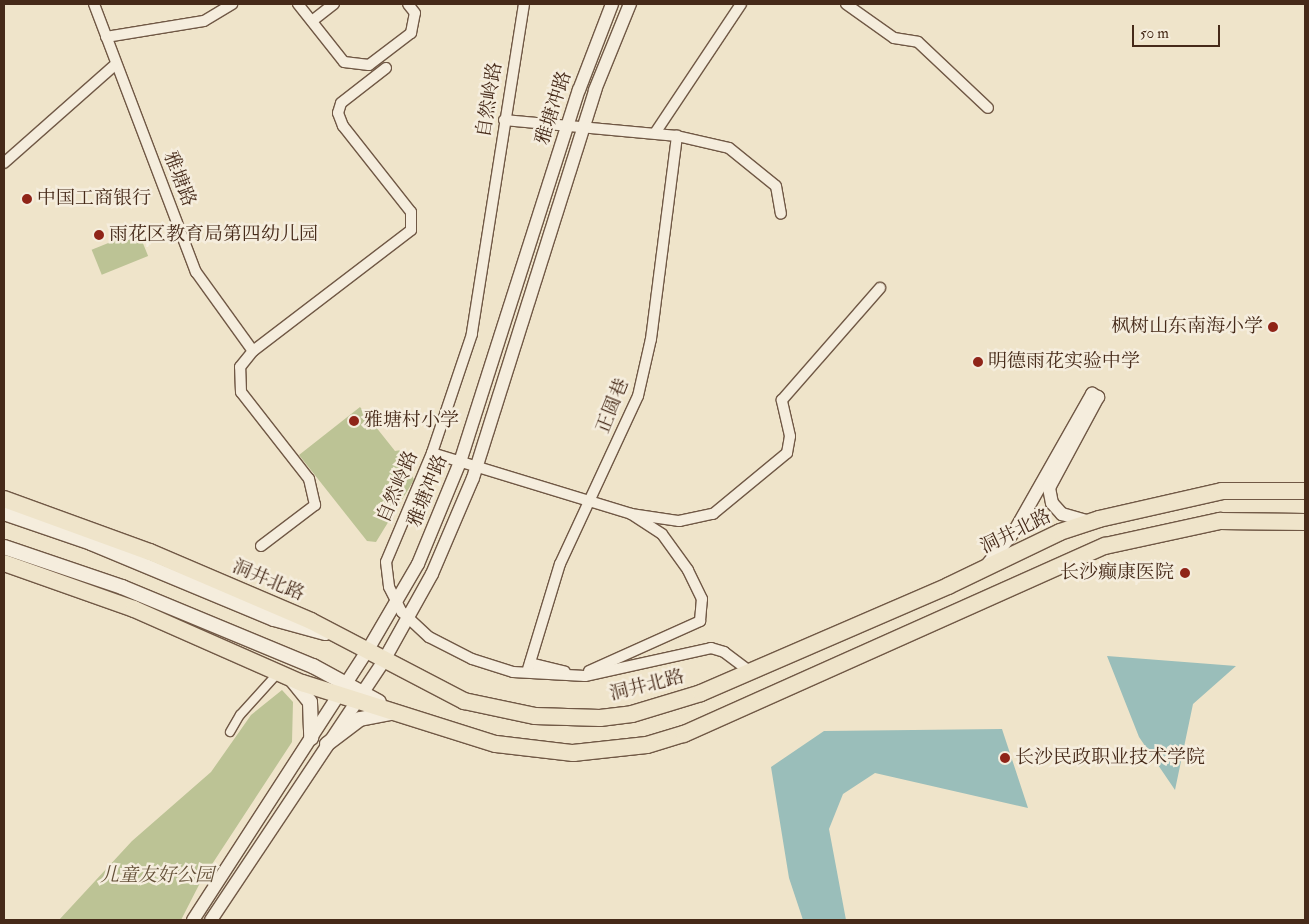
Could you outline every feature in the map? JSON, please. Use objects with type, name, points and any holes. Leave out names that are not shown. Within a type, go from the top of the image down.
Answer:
[{"type":"main road","name":"洞井北路","points":[[4,499],[150,552],[338,637],[383,662],[464,701],[496,711],[572,718],[632,714],[752,673],[1090,522],[1222,492],[1305,491]]},
{"type":"main road","points":[[4,513],[91,543],[274,620],[338,637]]},
{"type":"main road","points":[[4,547],[122,587],[397,713],[527,750],[573,753],[647,745],[720,720],[1089,552],[1220,521],[1305,522]]},
{"type":"main road","points":[[4,563],[134,609],[281,674],[342,689]]},
{"type":"main road","points":[[281,674],[310,702],[312,738]]},
{"type":"main road","points":[[327,744],[360,719],[397,713]]},
{"type":"street","name":"雅塘路","points":[[94,4],[196,272],[253,351]]},
{"type":"street","points":[[106,37],[204,21],[232,4]]},
{"type":"street","points":[[298,4],[344,62],[369,65],[410,33],[415,13],[408,4]]},
{"type":"street","points":[[312,21],[334,4]]},
{"type":"street","name":"自然岭路","points":[[524,4],[504,120],[472,334],[432,453],[386,562],[389,586],[396,601],[408,617],[429,637],[472,659],[526,674],[585,676],[711,648],[724,652],[752,673]]},
{"type":"street","name":"雅塘冲路","points":[[193,920],[366,653],[418,564],[460,462],[568,125],[612,4]]},
{"type":"street","name":"雅塘冲路","points":[[211,920],[358,696],[383,662],[432,574],[477,467],[584,127],[630,4]]},
{"type":"street","points":[[655,133],[741,4]]},
{"type":"street","points":[[846,4],[894,38],[918,42],[988,108]]},
{"type":"street","points":[[4,163],[116,64]]},
{"type":"street","points":[[261,546],[315,505],[309,479],[241,392],[240,367],[253,351],[411,230],[411,212],[343,126],[338,113],[341,103],[386,68]]},
{"type":"street","points":[[504,120],[655,133],[729,148],[755,165],[776,186],[782,214]]},
{"type":"street","name":"正圆巷","points":[[526,674],[560,564],[638,396],[651,340],[677,136]]},
{"type":"street","points":[[432,453],[631,514],[679,521],[713,514],[787,452],[790,436],[782,400],[880,288]]},
{"type":"street","points":[[976,574],[1014,532],[1092,394],[1098,397],[1049,488],[1052,503],[1062,514],[1090,522]]},
{"type":"street","points":[[530,663],[560,672],[587,672],[700,621],[702,599],[688,570],[662,534],[631,514]]},
{"type":"street","points":[[230,732],[240,714],[281,674]]},
{"type":"green space","points":[[138,231],[148,256],[102,275],[92,250]]},
{"type":"green space","points":[[360,407],[395,451],[401,450],[414,480],[376,542],[367,541],[299,455]]},
{"type":"green space","name":"儿童友好公园","points":[[282,690],[293,702],[292,742],[201,881],[181,920],[59,920],[132,841],[211,772],[251,715]]},
{"type":"water","points":[[1107,656],[1236,666],[1193,704],[1175,790],[1139,737]]},
{"type":"water","points":[[1002,729],[1028,808],[875,773],[843,794],[829,829],[846,920],[803,920],[789,878],[771,767],[824,731]]},
{"type":"place","name":"中国工商银行","points":[[27,199]]},
{"type":"place","name":"雨花区教育局第四幼儿园","points":[[99,235]]},
{"type":"place","name":"枫树山东南海小学","points":[[1273,327]]},
{"type":"place","name":"明德雨花实验中学","points":[[978,362]]},
{"type":"place","name":"雅塘村小学","points":[[354,421]]},
{"type":"place","name":"长沙癫康医院","points":[[1185,573]]},
{"type":"place","name":"长沙民政职业技术学院","points":[[1005,758]]}]
